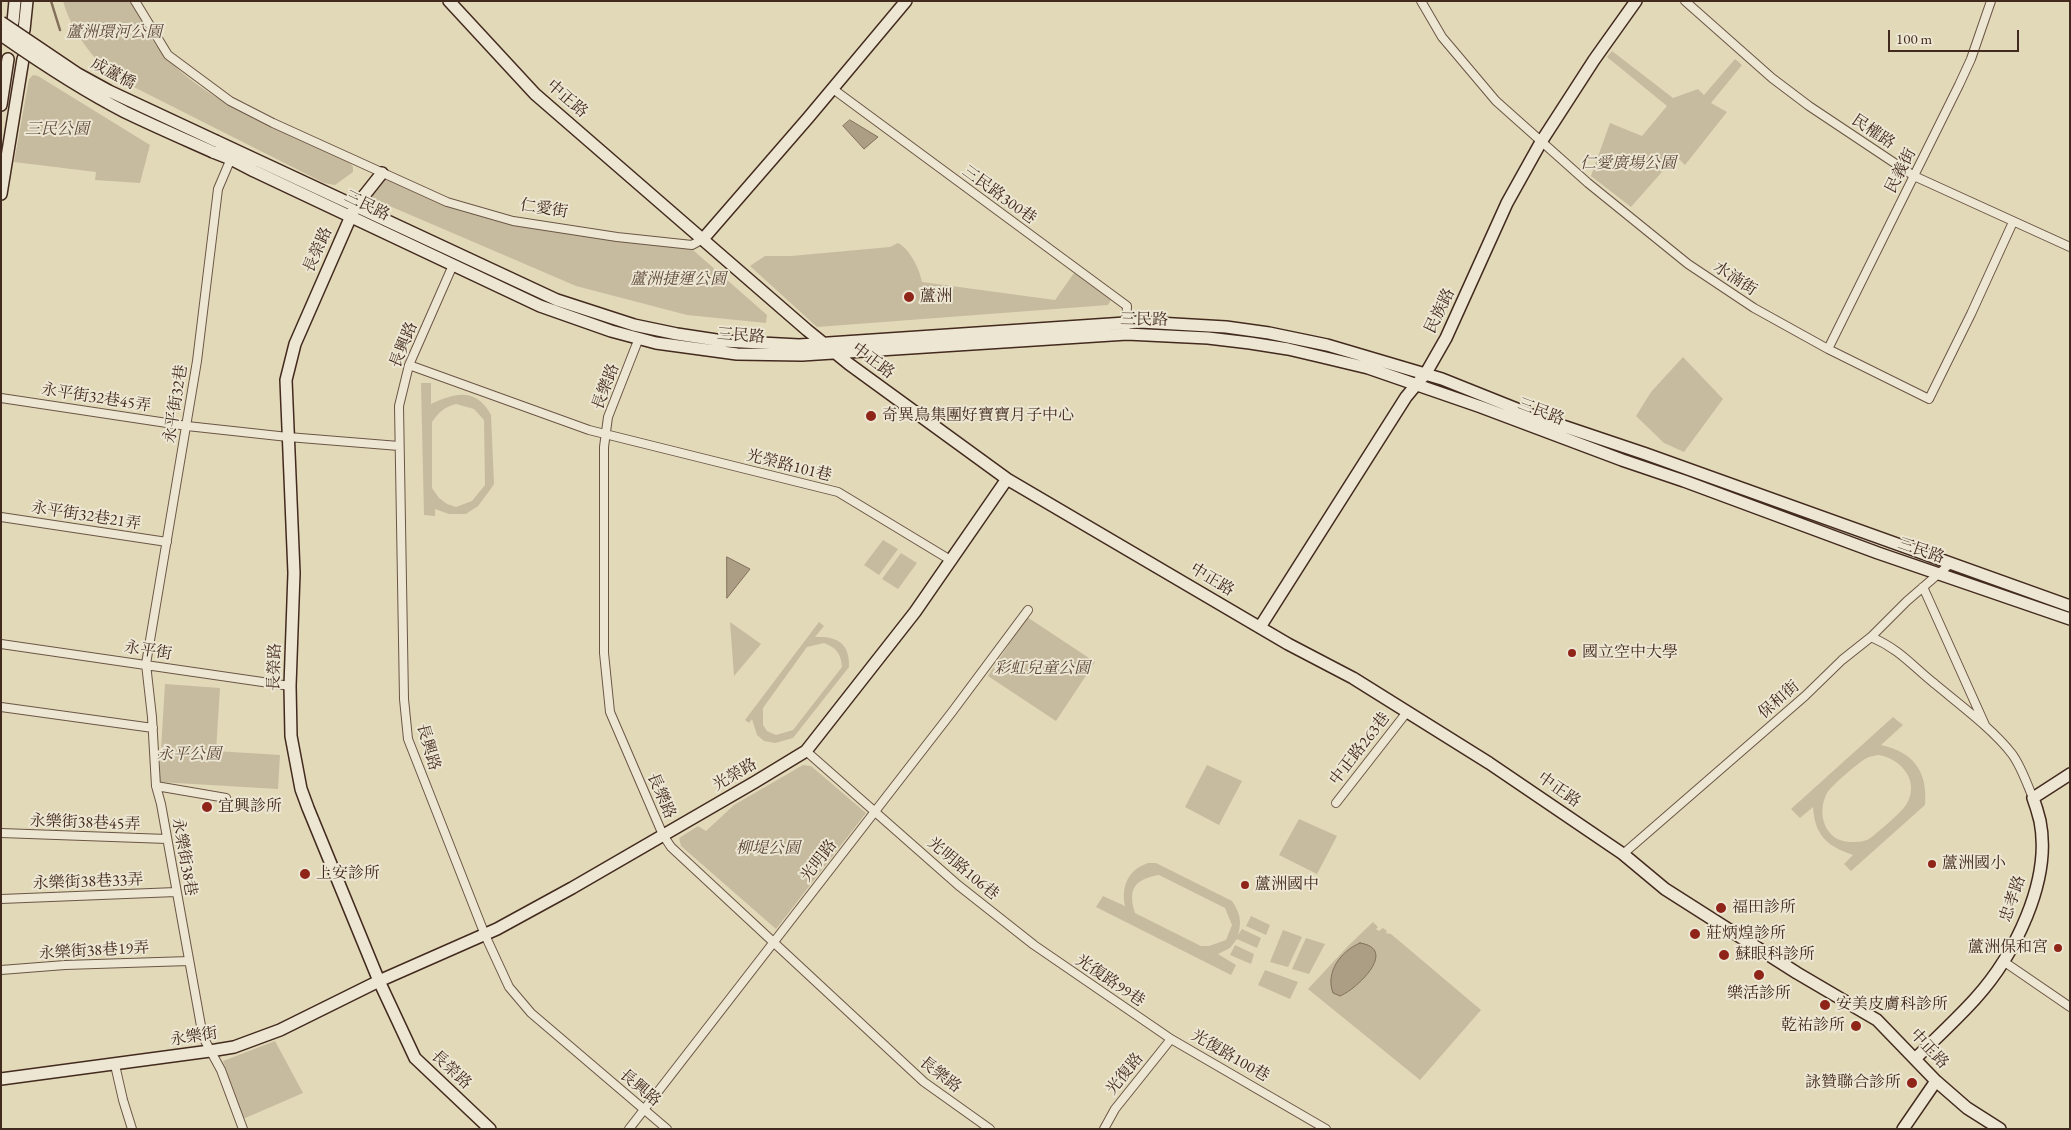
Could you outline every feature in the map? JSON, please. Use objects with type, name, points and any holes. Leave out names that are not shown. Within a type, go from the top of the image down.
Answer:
[{"type":"street","points":[[7,22],[15,1]]},
{"type":"street","points":[[24,30],[27,1]]},
{"type":"street","name":"仁愛街","points":[[135,1],[168,55],[230,101],[273,123],[447,202],[513,222],[692,245],[703,239]]},
{"type":"street","name":"中正路","points":[[449,1],[535,94],[703,239],[836,353],[1006,479],[1260,627],[1353,678],[1511,776],[1623,854],[1665,889],[1797,973],[1877,1020],[1936,1082],[1968,1108],[2000,1129]]},
{"type":"street","points":[[703,239],[833,89],[906,1]]},
{"type":"street","name":"水湳街","points":[[1421,1],[1442,37],[1496,101],[1588,183],[1688,264],[1754,308],[1828,349],[1929,399],[1971,314],[2013,222]]},
{"type":"street","name":"民族路","points":[[1260,627],[1390,422],[1415,385],[1426,373],[1446,338],[1507,203],[1541,142],[1594,60],[1636,1]]},
{"type":"street","name":"民權路","points":[[1685,1],[1772,78],[1809,106],[1914,176],[2070,247]]},
{"type":"street","name":"民義街","points":[[1828,349],[1971,59],[1991,1]]},
{"type":"street","name":"成蘆橋","points":[[7,22],[78,74],[215,147]]},
{"type":"street","name":"成蘆橋","points":[[1,35],[45,66],[125,112],[215,147]]},
{"type":"street","points":[[1,194],[23,58]]},
{"type":"street","points":[[1,105],[8,59]]},
{"type":"street","name":"三民路300巷","points":[[833,89],[1127,306],[1126,328]]},
{"type":"street","name":"三民路","points":[[215,147],[353,211],[557,300],[609,318],[677,334],[756,344],[826,344],[1126,328],[1226,327],[1269,333],[1327,345],[1426,373],[1542,418],[2070,606]]},
{"type":"street","name":"永平街32巷","points":[[146,664],[197,362],[218,189],[233,154]]},
{"type":"street","name":"長榮路","points":[[382,173],[353,211],[295,344],[286,380],[294,573],[290,686],[291,736],[301,789],[379,981],[415,1058],[490,1129]]},
{"type":"street","name":"三民路","points":[[353,211],[453,265],[560,314],[656,343],[737,354],[802,356],[1126,328],[1288,349],[1368,368],[1481,406],[1622,460],[1938,574],[2070,619]]},
{"type":"street","name":"長興路","points":[[453,265],[409,365],[399,406],[404,699],[408,739],[485,935],[509,987],[531,1013],[666,1129]]},
{"type":"street","name":"長樂路","points":[[639,338],[608,417],[604,447],[604,653],[610,712],[663,835],[671,847],[924,1082],[990,1129]]},
{"type":"street","name":"光榮路101巷","points":[[409,365],[606,435],[838,492],[952,560]]},
{"type":"street","name":"永平街32巷45弄","points":[[1,398],[187,426],[288,437],[400,446]]},
{"type":"street","name":"光榮路","points":[[379,981],[485,935],[663,835],[806,751],[915,612],[1006,479]]},
{"type":"street","name":"永平街32巷21弄","points":[[1,517],[166,542]]},
{"type":"street","name":"保和街","points":[[1623,854],[1804,696],[1842,660],[1871,637],[1951,563]]},
{"type":"street","name":"忠孝路","points":[[1923,587],[1986,728]]},
{"type":"street","name":"光明路","points":[[629,1129],[1028,610]]},
{"type":"street","name":"忠孝路","points":[[1871,637],[1888,644],[1908,658],[2012,754],[2034,798],[2040,822],[2042,848],[2039,876],[2027,914],[2010,952],[1976,998],[1915,1059]]},
{"type":"street","name":"永平街","points":[[1,644],[146,664],[215,677],[290,686]]},
{"type":"street","name":"永樂街38巷","points":[[146,664],[153,728],[156,786],[204,1037],[220,1070],[243,1129]]},
{"type":"street","points":[[1,707],[153,728]]},
{"type":"street","name":"中正路263巷","points":[[1336,803],[1407,712]]},
{"type":"street","name":"光明路106巷","points":[[806,751],[958,885],[1034,945]]},
{"type":"street","points":[[2034,798],[2070,774]]},
{"type":"street","points":[[156,786],[226,798]]},
{"type":"street","name":"永樂街38巷45弄","points":[[1,833],[167,839]]},
{"type":"street","name":"永樂街38巷33弄","points":[[1,899],[176,892]]},
{"type":"street","name":"光復路99巷","points":[[1034,945],[1171,1039]]},
{"type":"street","name":"永樂街38巷19弄","points":[[1,970],[65,965],[189,961]]},
{"type":"street","points":[[2003,961],[2070,1007]]},
{"type":"street","name":"永樂街","points":[[1,1079],[116,1065],[234,1047],[280,1030],[379,981]]},
{"type":"street","name":"光復路100巷","points":[[1171,1039],[1326,1129]]},
{"type":"street","name":"光復路","points":[[1104,1129],[1115,1109],[1171,1039]]},
{"type":"street","points":[[116,1065],[123,1100],[132,1129]]},
{"type":"street","points":[[1903,1129],[1936,1082]]},
{"type":"green space","name":"蘆洲環河公園","points":[[63,1],[131,1],[151,38],[168,60],[190,79],[240,111],[348,160],[353,167],[353,172],[335,185],[324,183],[114,77],[83,43],[71,22]]},
{"type":"green space","name":"仁愛廣場公園","points":[[1612,51],[1673,98],[1698,89],[1704,95],[1735,59],[1742,65],[1711,103],[1727,112],[1685,165],[1676,156],[1631,207],[1591,176],[1610,123],[1642,136],[1667,106],[1607,57]]},
{"type":"green space","name":"三民公園","points":[[33,75],[38,76],[150,145],[140,183],[95,180],[96,172],[14,162],[29,79]]},
{"type":"green space","name":"蘆洲捷運公園","points":[[382,173],[455,204],[510,224],[693,250],[767,315],[766,323],[687,315],[576,286],[364,195]]},
{"type":"green space","points":[[898,243],[907,250],[914,260],[922,282],[1055,300],[1074,273],[1111,300],[1108,305],[817,327],[750,266],[765,256],[791,256],[890,247]]},
{"type":"green space","points":[[1683,357],[1723,399],[1684,452],[1664,443],[1636,416],[1651,392]]},
{"type":"green space","points":[[421,383],[431,383],[431,404],[457,395],[472,396],[485,406],[491,415],[494,484],[478,506],[466,514],[449,514],[435,509],[435,516],[424,515]],"holes":[[[456,404],[474,409],[484,420],[485,485],[472,501],[456,507],[447,504],[439,498],[432,488],[432,422],[442,410],[452,405]]]},
{"type":"green space","points":[[883,540],[898,549],[879,575],[864,565]]},
{"type":"green space","points":[[901,553],[917,563],[898,589],[882,579]]},
{"type":"green space","name":"彩虹兒童公園","points":[[1027,617],[1095,662],[1056,721],[988,676]]},
{"type":"green space","points":[[730,622],[761,644],[734,676]]},
{"type":"green space","points":[[819,622],[824,626],[815,637],[830,638],[841,643],[847,652],[849,667],[793,738],[775,743],[764,741],[757,735],[752,719],[749,723],[745,720]],"holes":[[[824,643],[838,652],[842,667],[793,730],[776,735],[767,731],[763,725],[763,708],[807,647]]]},
{"type":"green space","name":"永平公園","points":[[165,684],[220,688],[216,751],[280,755],[278,789],[159,782]]},
{"type":"green space","points":[[1893,717],[1903,725],[1881,745],[1902,753],[1916,765],[1924,782],[1925,805],[1851,871],[1844,864],[1853,855],[1829,844],[1824,838],[1816,825],[1813,807],[1800,818],[1791,809]],"holes":[[[1878,755],[1886,757],[1901,766],[1910,780],[1910,796],[1906,805],[1869,839],[1850,842],[1834,837],[1825,825],[1823,817],[1822,809],[1827,793],[1863,760]]]},
{"type":"green space","name":"柳堤公園","points":[[803,765],[811,766],[866,813],[776,929],[681,846],[679,838],[698,826],[706,831],[734,805]]},
{"type":"green space","points":[[1207,765],[1242,781],[1219,825],[1185,807]]},
{"type":"green space","points":[[1299,819],[1337,836],[1317,874],[1279,855]]},
{"type":"green space","points":[[1148,863],[1156,863],[1232,901],[1240,917],[1238,935],[1242,929],[1261,938],[1257,948],[1237,939],[1230,948],[1218,954],[1236,965],[1231,975],[1096,907],[1103,896],[1125,906],[1124,892],[1127,880],[1141,866]],"holes":[[[1159,875],[1225,908],[1232,925],[1226,940],[1209,946],[1201,946],[1135,913],[1132,898],[1133,891],[1139,882]]]},
{"type":"green space","points":[[1251,916],[1270,925],[1266,935],[1246,926]]},
{"type":"green space","points":[[1373,922],[1378,927],[1376,929],[1379,931],[1383,928],[1387,931],[1386,933],[1391,934],[1481,1010],[1420,1080],[1308,989]]},
{"type":"green space","points":[[1283,930],[1302,937],[1288,967],[1270,962]]},
{"type":"green space","points":[[1306,938],[1325,944],[1309,974],[1292,969]]},
{"type":"green space","points":[[1235,945],[1254,954],[1251,964],[1230,955]]},
{"type":"green space","points":[[1265,970],[1298,982],[1290,999],[1258,985]]},
{"type":"green space","points":[[275,1041],[303,1093],[243,1119],[223,1061]]},
{"type":"shaded area","points":[[850,120],[878,137],[864,149],[843,126]]},
{"type":"shaded area","points":[[727,557],[750,569],[727,598]]},
{"type":"shaded area","points":[[1360,943],[1371,947],[1376,953],[1371,969],[1356,986],[1347,992],[1340,996],[1333,993],[1331,977],[1336,963],[1347,951]]},
{"type":"waterway","points":[[51,1],[60,30]]},
{"type":"place","name":"蘆洲","points":[[909,297]]},
{"type":"place","name":"奇異鳥集團好寶寶月子中心","points":[[871,416]]},
{"type":"place","name":"國立空中大學","points":[[1572,653]]},
{"type":"place","name":"宜興診所","points":[[207,807]]},
{"type":"place","name":"蘆洲國小","points":[[1932,864]]},
{"type":"place","name":"上安診所","points":[[305,874]]},
{"type":"place","name":"蘆洲國中","points":[[1245,885]]},
{"type":"place","name":"福田診所","points":[[1721,908]]},
{"type":"place","name":"莊炳煌診所","points":[[1695,934]]},
{"type":"place","name":"蘆洲保和宮","points":[[2058,948]]},
{"type":"place","name":"蘇眼科診所","points":[[1724,955]]},
{"type":"place","name":"樂活診所","points":[[1759,975]]},
{"type":"place","name":"安美皮膚科診所","points":[[1825,1005]]},
{"type":"place","name":"乾祐診所","points":[[1856,1026]]},
{"type":"place","name":"詠贊聯合診所","points":[[1912,1083]]}]
